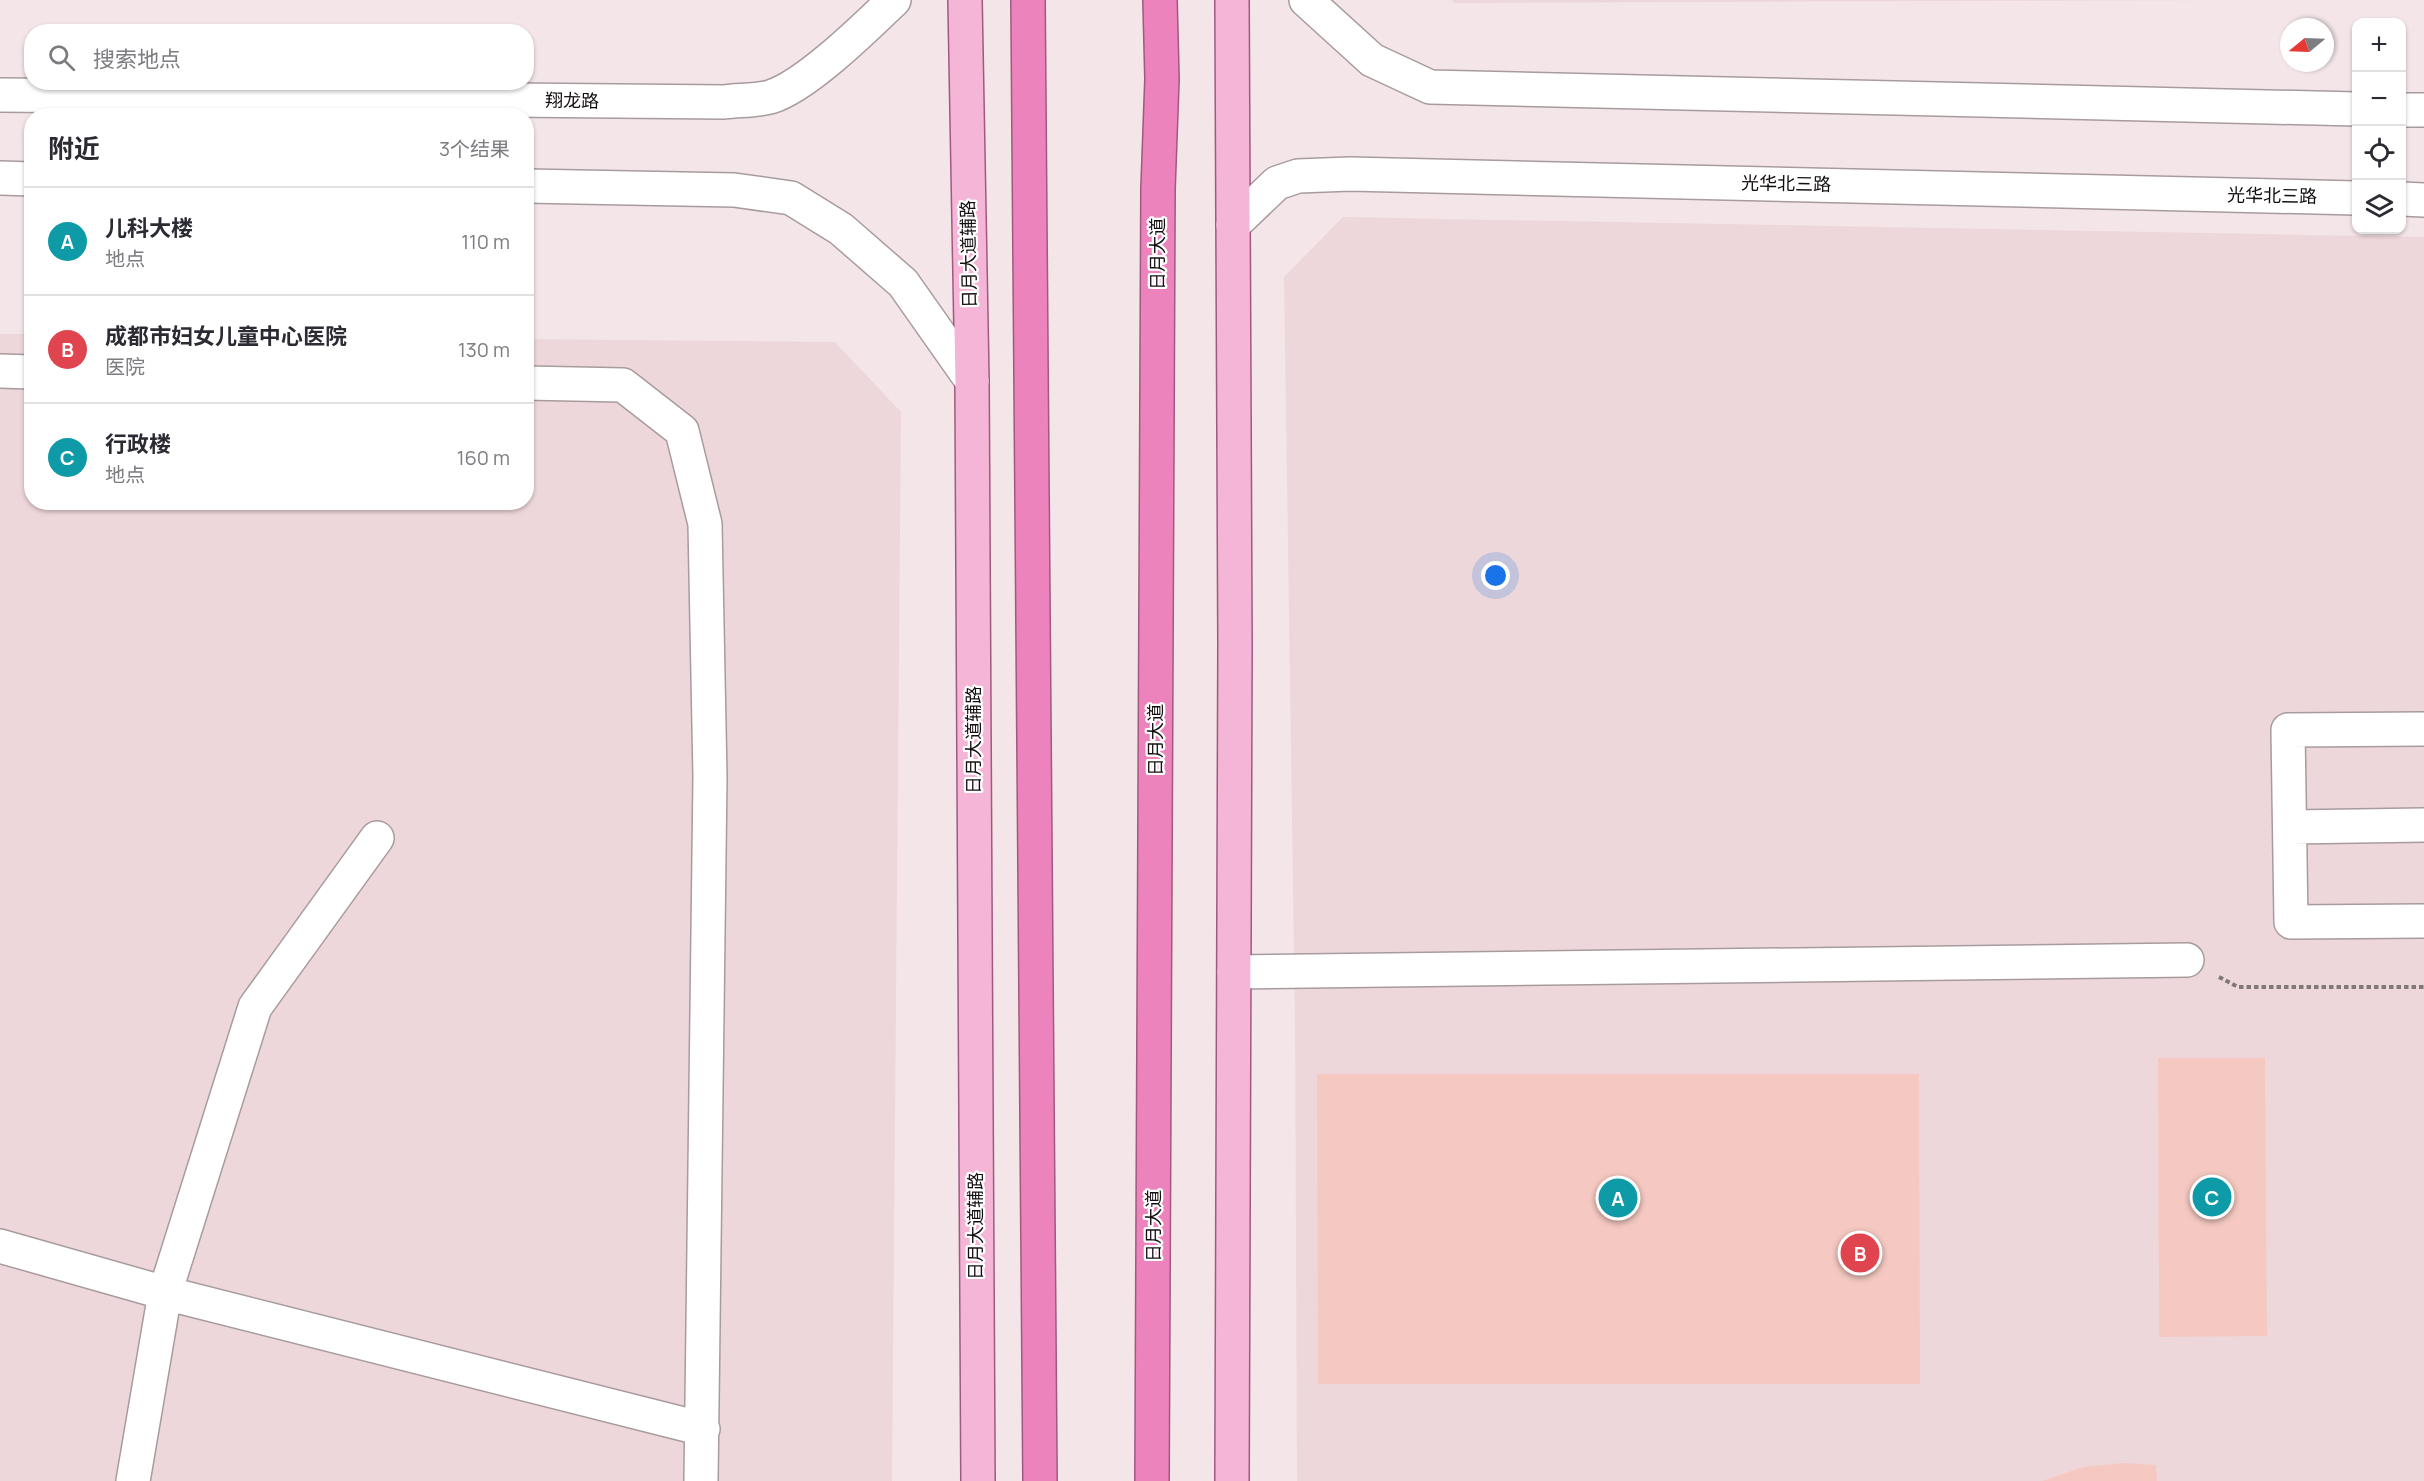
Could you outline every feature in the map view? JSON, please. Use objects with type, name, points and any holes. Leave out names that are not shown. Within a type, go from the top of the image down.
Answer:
[{"type":"highway","points":[[1028,0],[1040,1481]]},
{"type":"highway","name":"日月大道","points":[[1152,1481],[1158,189],[1162,79],[1160,0]]},
{"type":"main road","name":"日月大道辅路","points":[[965,0],[972,381],[978,1481]]},
{"type":"main road","points":[[1232,0],[1234,972],[1232,1481]]},
{"type":"street","name":"翔龙路","points":[[0,95],[724,102],[771,97],[802,80],[862,31],[894,0]]},
{"type":"street","points":[[1306,0],[1372,60],[1431,87],[2352,109]]},
{"type":"street","points":[[2406,110],[2424,110]]},
{"type":"street","name":"光华北三路","points":[[1233,225],[1277,183],[1298,176],[1350,174],[2352,198]]},
{"type":"street","points":[[0,178],[24,179]]},
{"type":"street","points":[[534,186],[734,190],[791,198],[841,229],[903,283],[972,381]]},
{"type":"street","points":[[2406,199],[2424,200]]},
{"type":"street","points":[[0,371],[24,372]]},
{"type":"street","points":[[534,383],[623,385],[682,431],[705,524],[710,777],[701,1481]]},
{"type":"street","points":[[2424,729],[2288,730],[2291,922],[2424,921]]},
{"type":"street","points":[[2290,827],[2424,825]]},
{"type":"street","points":[[133,1481],[165,1293],[255,1006],[377,838]]},
{"type":"street","points":[[1234,972],[2187,960]]},
{"type":"street","points":[[0,1246],[165,1293],[703,1429]]},
{"type":"path","points":[[2187,960],[2238,987],[2424,987]]},
{"type":"shaded area","points":[[1452,0],[2245,0],[1454,3]]},
{"type":"shaded area","points":[[1343,217],[2424,237],[2424,1481],[1297,1481],[1295,1024],[1284,277]]},
{"type":"shaded area","points":[[0,334],[24,334],[24,510],[534,510],[534,339],[835,342],[901,412],[892,1481],[0,1481]]},
{"type":"building","points":[[2158,1058],[2265,1058],[2267,1336],[2159,1337]]},
{"type":"building","points":[[1317,1074],[1919,1074],[1920,1384],[1318,1384]]},
{"type":"building","points":[[2124,1463],[2156,1465],[2157,1481],[2042,1481],[2083,1467]]},
{"type":"place","name":"行政楼","points":[[2212,1197]]},
{"type":"place","name":"儿科大楼","points":[[1618,1198]]},
{"type":"place","name":"成都市妇女儿童中心医院","points":[[1860,1253]]}]
